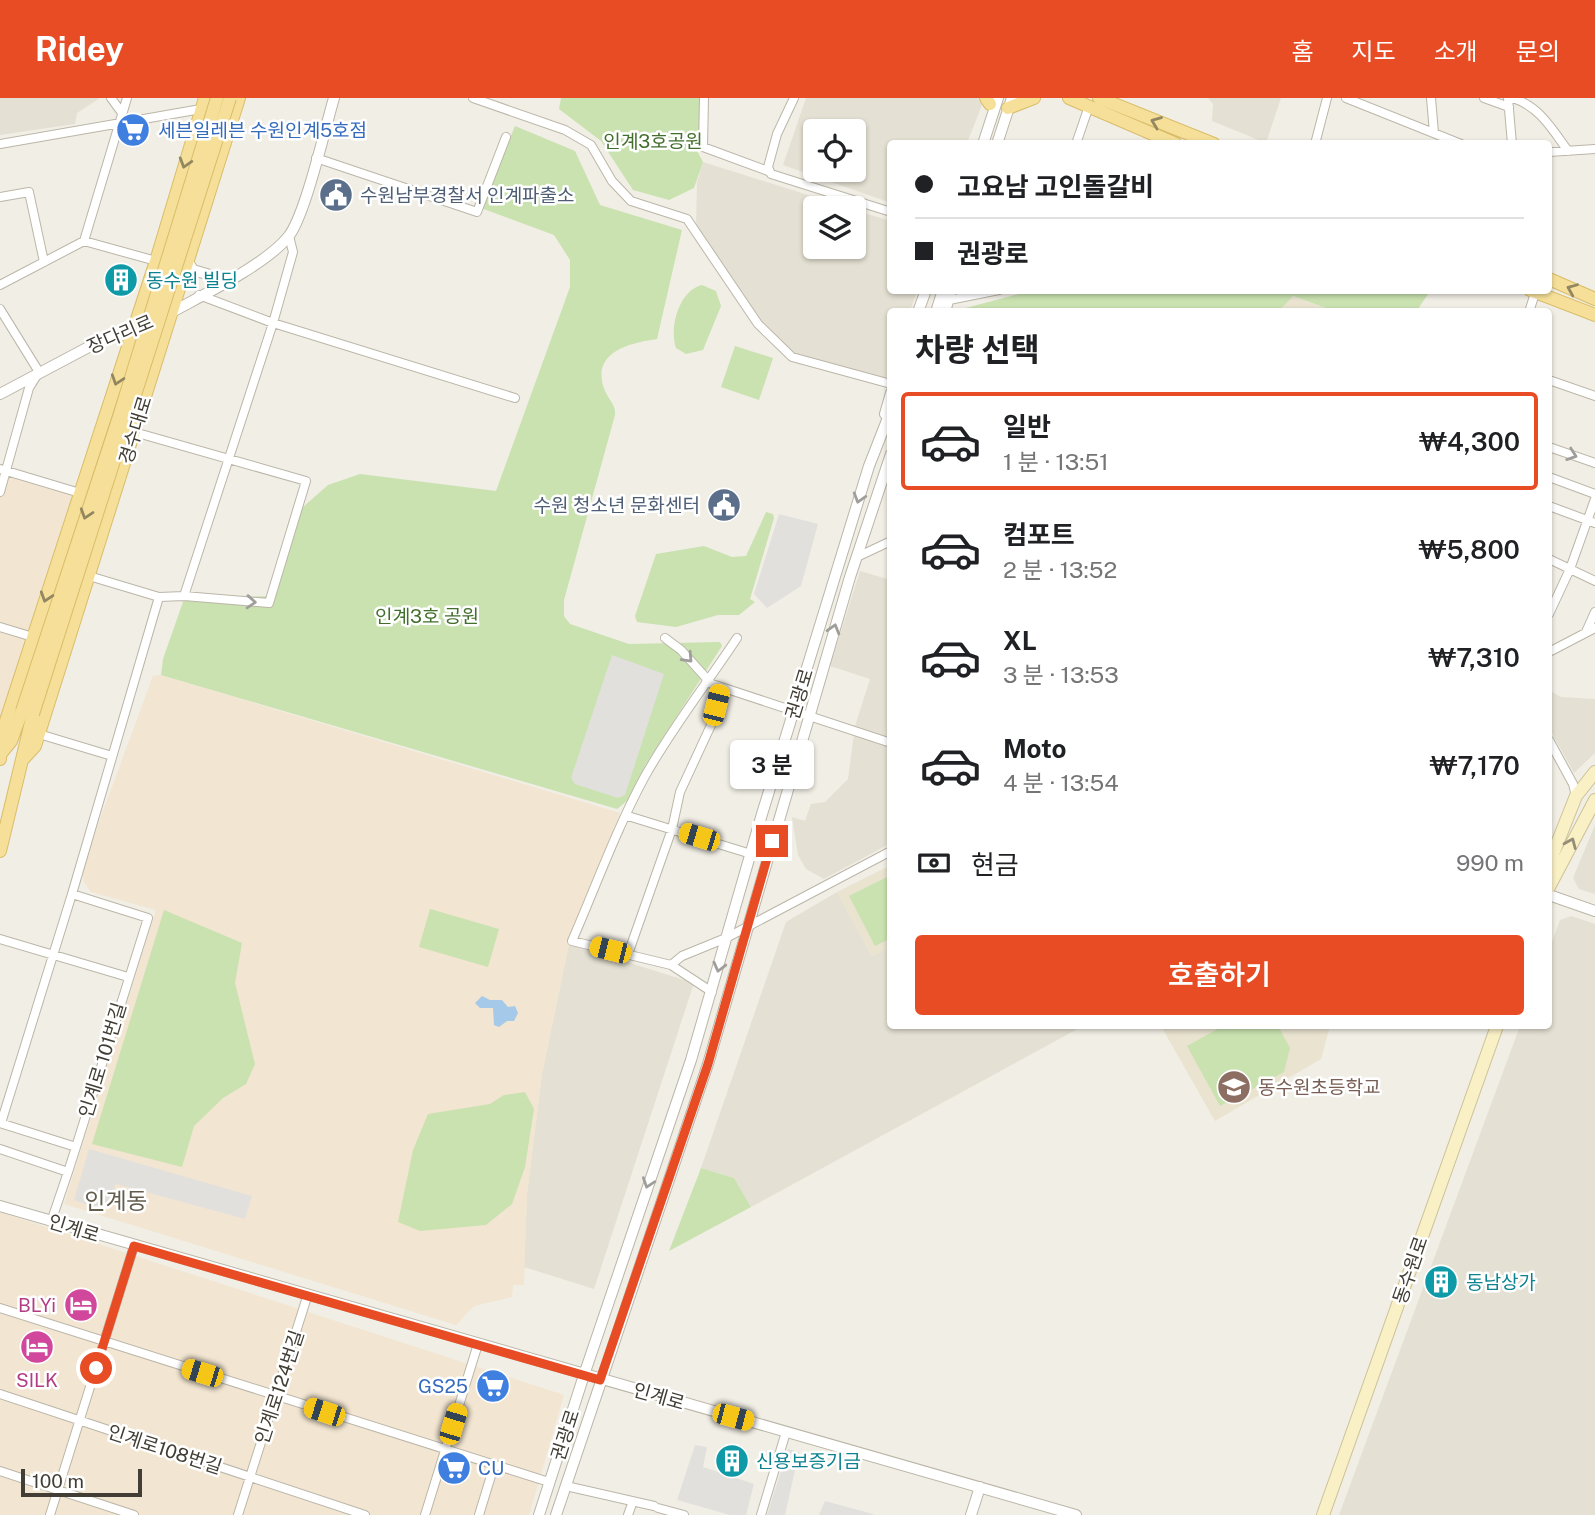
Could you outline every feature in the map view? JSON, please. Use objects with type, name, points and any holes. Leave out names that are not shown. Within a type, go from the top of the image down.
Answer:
[{"type":"main road","points":[[27,713],[217,98]]},
{"type":"main road","points":[[27,713],[230,98]]},
{"type":"main road","name":"경수대로","points":[[24,758],[35,746],[39,734],[239,98]]},
{"type":"main road","points":[[1009,101],[1034,98]]},
{"type":"main road","points":[[1069,98],[1129,104],[1206,140]]},
{"type":"main road","points":[[1094,102],[1168,140]]},
{"type":"main road","name":"경수대로","points":[[1,755],[1,736],[156,261],[203,104]]},
{"type":"main road","points":[[1552,280],[1595,299]]},
{"type":"main road","points":[[1542,294],[1595,315]]},
{"type":"main road","name":"경수대로","points":[[1,755],[27,713]]},
{"type":"main road","name":"경수대로","points":[[0,850],[24,758],[22,749],[27,713]]},
{"type":"main road","points":[[1552,856],[1576,796],[1595,772]]},
{"type":"main road","points":[[1552,881],[1595,800]]},
{"type":"main road","name":"동수원로","points":[[1324,1515],[1496,1029]]},
{"type":"street","points":[[111,98],[120,118]]},
{"type":"street","points":[[84,241],[127,98]]},
{"type":"street","points":[[184,596],[273,323],[293,252],[289,236],[334,98]]},
{"type":"street","points":[[473,98],[565,130],[591,145],[612,181],[631,201],[687,219],[758,324],[792,357],[887,383]]},
{"type":"street","points":[[704,98],[703,147],[771,174],[887,211]]},
{"type":"street","points":[[1316,140],[1326,98]]},
{"type":"street","points":[[1346,98],[1451,140]]},
{"type":"street","points":[[1431,98],[1434,133]]},
{"type":"street","points":[[1484,98],[1528,103],[1538,111],[1568,150]]},
{"type":"street","points":[[768,171],[777,134],[795,99]]},
{"type":"street","points":[[978,140],[992,99]]},
{"type":"street","points":[[984,140],[992,99]]},
{"type":"street","points":[[993,140],[1009,101]]},
{"type":"street","points":[[998,140],[1009,101]]},
{"type":"street","points":[[1510,101],[1512,140]]},
{"type":"street","points":[[1078,140],[1094,102]]},
{"type":"street","points":[[0,144],[120,118],[203,104]]},
{"type":"street","points":[[316,158],[477,212],[506,137]]},
{"type":"street","points":[[1552,152],[1595,149]]},
{"type":"street","points":[[0,197],[29,192],[44,262]]},
{"type":"street","name":"장다리로","points":[[0,394],[39,372],[172,312],[247,270],[289,236]]},
{"type":"street","points":[[0,285],[84,241],[156,261]]},
{"type":"street","points":[[188,262],[193,270],[227,280]]},
{"type":"street","points":[[200,295],[273,323],[515,397]]},
{"type":"street","points":[[0,309],[39,372],[29,388],[0,492]]},
{"type":"street","points":[[1552,381],[1595,396]]},
{"type":"street","name":"권광로","points":[[539,1515],[583,1375],[712,992],[793,713],[887,408]]},
{"type":"street","name":"권광로","points":[[880,433],[887,418]]},
{"type":"street","points":[[89,576],[159,597],[184,596],[269,603],[306,481],[134,432]]},
{"type":"street","points":[[1552,448],[1595,463]]},
{"type":"street","name":"권광로","points":[[556,1515],[730,996],[746,928],[808,718],[887,466]]},
{"type":"street","points":[[4,470],[80,493]]},
{"type":"street","points":[[1552,478],[1595,496],[1591,521],[1552,608]]},
{"type":"street","points":[[1552,507],[1591,521]]},
{"type":"street","points":[[857,557],[887,543]]},
{"type":"street","points":[[1552,560],[1595,581]]},
{"type":"street","points":[[76,1147],[1,1123],[72,894],[159,597]]},
{"type":"street","points":[[1586,633],[1595,612]]},
{"type":"street","points":[[0,627],[33,637]]},
{"type":"street","points":[[1552,650],[1595,628]]},
{"type":"street","points":[[665,638],[681,650],[707,681],[721,688],[887,742]]},
{"type":"street","points":[[712,992],[671,965],[572,941],[609,849],[649,770],[737,638]]},
{"type":"street","points":[[628,954],[672,829],[680,792],[712,723],[721,688]]},
{"type":"street","points":[[39,734],[112,756]]},
{"type":"street","points":[[1552,746],[1573,784],[1576,796]]},
{"type":"street","points":[[628,816],[751,854]]},
{"type":"street","points":[[671,965],[693,950],[726,938],[887,853]]},
{"type":"street","name":"인계로 101번길","points":[[68,1172],[148,918],[72,894]]},
{"type":"street","points":[[1552,896],[1595,911]]},
{"type":"street","points":[[0,939],[128,975]]},
{"type":"street","points":[[0,1149],[68,1172],[51,1222]]},
{"type":"street","name":"인계로","points":[[0,1206],[307,1297],[1076,1515]]},
{"type":"street","points":[[50,1515],[134,1246]]},
{"type":"street","name":"인계로124번길","points":[[238,1515],[307,1297]]},
{"type":"street","points":[[0,1308],[550,1482]]},
{"type":"street","points":[[425,1515],[478,1344]]},
{"type":"street","name":"인계로108번길","points":[[0,1394],[250,1477]]},
{"type":"street","points":[[761,1515],[786,1432]]},
{"type":"street","points":[[479,1515],[494,1466]]},
{"type":"street","points":[[0,1471],[134,1515]]},
{"type":"street","points":[[250,1477],[365,1515]]},
{"type":"street","points":[[566,1486],[681,1515]]},
{"type":"street","points":[[971,1515],[980,1487]]},
{"type":"street","points":[[628,1515],[633,1501]]},
{"type":"shaded area","points":[[0,98],[100,98],[77,113],[75,124],[0,135]]},
{"type":"shaded area","points":[[806,98],[978,98],[982,105],[968,140],[887,140],[887,202],[831,182],[866,182],[866,119],[803,119],[803,172],[783,165]]},
{"type":"shaded area","points":[[1208,98],[1281,98],[1267,140],[1259,140],[1212,121],[1213,104]]},
{"type":"shaded area","points":[[703,162],[811,196],[803,196],[803,259],[866,259],[866,214],[887,220],[887,294],[916,294],[911,308],[887,308],[886,379],[795,353],[758,324],[696,229],[697,182]]},
{"type":"shaded area","points":[[1292,296],[1326,308],[1282,308]]},
{"type":"shaded area","points":[[0,472],[74,495],[0,738]]},
{"type":"shaded area","points":[[779,514],[818,524],[801,586],[767,608],[754,594]]},
{"type":"shaded area","points":[[860,571],[887,579],[887,845],[824,879],[806,869],[798,855],[792,817],[805,821],[811,804],[825,802],[848,779],[855,726],[870,679],[830,666]]},
{"type":"shaded area","points":[[612,655],[664,674],[625,795],[618,798],[575,784],[571,778]]},
{"type":"shaded area","points":[[161,675],[620,813],[569,944],[542,1074],[527,1193],[524,1285],[513,1285],[512,1297],[474,1306],[456,1325],[64,1204],[156,910],[91,892],[84,882],[82,868],[153,676]]},
{"type":"shaded area","points":[[1552,692],[1561,697],[1595,699],[1595,753],[1574,773],[1552,733]]},
{"type":"shaded area","points":[[1595,825],[1595,894],[1579,889],[1573,878]]},
{"type":"shaded area","points":[[887,867],[887,949],[872,956],[837,892]]},
{"type":"shaded area","points":[[837,892],[872,956],[887,949],[887,1029],[1077,1029],[751,1207],[734,1178],[701,1168],[786,922]]},
{"type":"shaded area","points":[[1571,916],[1595,924],[1595,1515],[1339,1515],[1519,1029],[1552,1029],[1552,942],[1560,920]]},
{"type":"shaded area","points":[[569,944],[694,983],[594,1289],[524,1267],[527,1193],[542,1074]]},
{"type":"shaded area","name":"동수원초등학교","points":[[1163,1029],[1329,1029],[1321,1059],[1215,1121]]},
{"type":"shaded area","points":[[89,1149],[252,1196],[245,1219],[116,1184],[104,1210],[74,1200]]},
{"type":"shaded area","points":[[0,1212],[564,1395],[529,1515],[0,1515]]},
{"type":"shaded area","points":[[695,1445],[707,1447],[703,1467],[754,1484],[746,1515],[730,1515],[677,1500]]},
{"type":"shaded area","points":[[788,1449],[799,1452],[785,1515],[767,1515]]},
{"type":"shaded area","points":[[825,1501],[873,1514],[873,1515],[819,1515]]},
{"type":"green space","name":"인계3호공원","points":[[561,98],[708,98],[695,147],[703,162],[694,188],[669,200],[633,190],[601,141],[559,109]]},
{"type":"green space","name":"인계3호 공원","points":[[515,126],[575,151],[600,205],[682,230],[657,339],[624,347],[607,358],[603,367],[605,391],[615,415],[564,600],[564,616],[570,624],[629,644],[720,642],[722,646],[646,764],[628,800],[617,809],[161,675],[163,659],[184,599],[271,596],[294,515],[328,485],[360,474],[496,491],[570,287],[570,260],[554,235],[481,208]]},
{"type":"green space","points":[[702,285],[716,291],[721,306],[703,350],[686,354],[676,348],[675,321],[687,294]]},
{"type":"green space","points":[[1019,294],[1428,294],[1419,308],[1326,308],[1293,296],[1282,308],[965,308]]},
{"type":"green space","points":[[735,346],[773,358],[759,400],[721,387]]},
{"type":"green space","points":[[766,512],[773,514],[774,518],[750,599],[755,602],[739,615],[718,615],[676,627],[637,622],[635,616],[656,554],[704,546],[732,557],[746,556]]},
{"type":"green space","points":[[887,877],[887,940],[875,946],[849,896]]},
{"type":"green space","points":[[430,909],[499,929],[488,967],[419,947]]},
{"type":"green space","points":[[164,910],[242,943],[235,983],[255,1064],[246,1084],[223,1098],[194,1126],[182,1167],[92,1144]]},
{"type":"green space","points":[[1218,1029],[1280,1029],[1290,1048],[1284,1072],[1220,1106],[1187,1046]]},
{"type":"green space","points":[[525,1092],[534,1109],[525,1167],[512,1204],[486,1225],[420,1231],[398,1222],[413,1150],[428,1114],[490,1104],[504,1095]]},
{"type":"green space","points":[[701,1168],[734,1178],[751,1207],[669,1251]]},
{"type":"water","points":[[482,996],[490,1000],[502,1000],[508,1007],[515,1006],[518,1013],[514,1021],[507,1021],[499,1027],[494,1025],[493,1008],[480,1008],[475,1003]]},
{"type":"place","name":"세븐일레븐 수원인계5호점","points":[[133,130]]},
{"type":"place","name":"수원남부경찰서 인계파출소","points":[[336,195]]},
{"type":"place","name":"동수원 빌딩","points":[[121,280]]},
{"type":"place","name":"수원 청소년 문화센터","points":[[724,505]]},
{"type":"place","name":"동수원초등학교","points":[[1234,1087]]},
{"type":"place","name":"동남상가","points":[[1441,1282]]},
{"type":"place","name":"BLYi","points":[[81,1305]]},
{"type":"place","name":"SILK","points":[[37,1347]]},
{"type":"place","name":"GS25","points":[[493,1386]]},
{"type":"place","name":"신용보증기금","points":[[732,1461]]},
{"type":"place","name":"CU","points":[[454,1468]]},
{"type":"district","name":"인계동","points":[[116,1200]]},
{"type":"route","points":[[96,1368],[134,1246],[600,1380],[730,996],[746,928],[772,841]]}]
